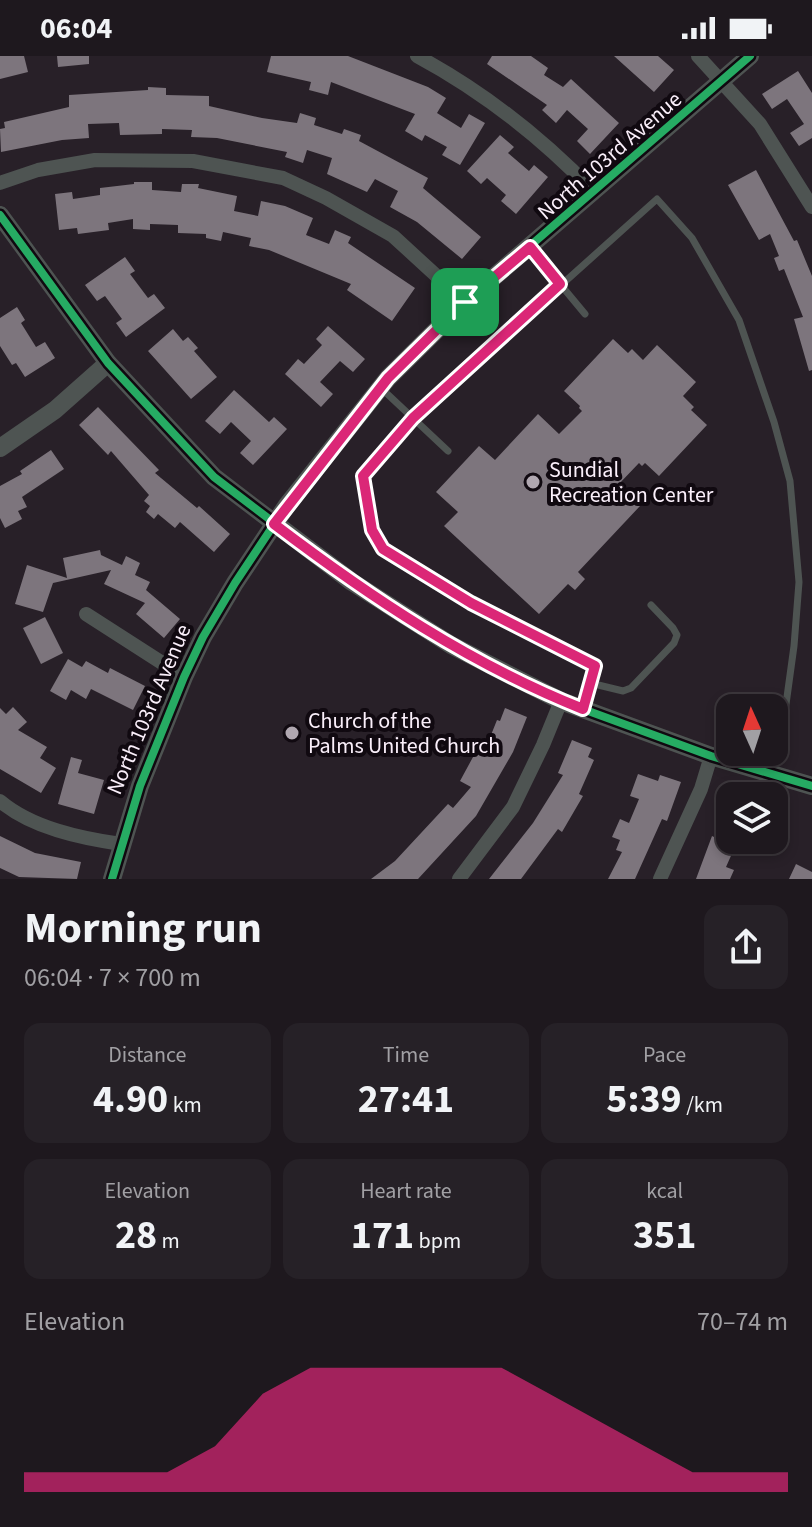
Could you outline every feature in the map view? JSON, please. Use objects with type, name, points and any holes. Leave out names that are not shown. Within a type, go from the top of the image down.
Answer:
[{"type":"street","points":[[417,56],[458,78],[519,121],[594,192]]},
{"type":"street","points":[[698,56],[760,124],[812,207]]},
{"type":"street","name":"North 103rd Avenue","points":[[112,879],[140,786],[184,677],[203,637],[274,524],[381,388],[465,302],[750,56]]},
{"type":"street","points":[[0,183],[38,170],[95,160],[122,159],[193,161],[283,178],[393,236],[465,302]]},
{"type":"street","points":[[0,215],[108,363],[214,477],[342,575],[466,654],[561,701],[711,756],[812,786]]},
{"type":"street","points":[[0,448],[55,410],[108,363]]},
{"type":"street","points":[[86,614],[184,677]]},
{"type":"street","points":[[459,879],[513,807],[561,701]]},
{"type":"street","points":[[660,879],[701,789],[711,756]]},
{"type":"street","points":[[0,801],[8,808],[56,830],[121,844]]},
{"type":"lane","points":[[583,709],[595,666],[471,603],[383,549],[372,530],[363,476],[413,418],[657,199],[692,238],[739,320],[774,422],[790,481],[799,582],[783,726],[769,773]]},
{"type":"lane","points":[[530,247],[585,314]]},
{"type":"lane","points":[[381,388],[448,451]]},
{"type":"lane","points":[[590,683],[623,691],[631,688],[674,643],[677,635],[673,628],[651,605]]},
{"type":"building","points":[[0,56],[24,56],[28,72],[0,79]]},
{"type":"building","points":[[57,56],[89,56],[89,64],[58,67]]},
{"type":"building","points":[[271,56],[348,56],[428,87],[446,98],[437,113],[461,128],[469,114],[485,123],[460,165],[442,155],[447,147],[425,135],[422,141],[405,131],[415,114],[331,82],[328,95],[309,90],[311,82],[267,72]]},
{"type":"building","points":[[492,56],[531,56],[548,68],[544,75],[563,87],[571,79],[619,123],[590,154],[577,141],[588,129],[567,110],[556,123],[542,110],[547,105],[487,64]]},
{"type":"building","points":[[614,56],[658,56],[674,70],[654,92]]},
{"type":"building","points":[[798,71],[812,93],[812,138],[799,146],[790,133],[804,124],[787,99],[772,109],[762,94]]},
{"type":"building","points":[[148,87],[166,88],[166,95],[209,96],[209,106],[262,118],[297,123],[300,113],[316,118],[314,125],[342,134],[344,129],[361,135],[359,141],[428,178],[423,188],[481,237],[462,259],[417,222],[390,207],[398,191],[375,179],[367,192],[327,174],[332,158],[307,150],[303,163],[285,157],[287,152],[217,138],[191,137],[192,130],[162,129],[162,134],[120,135],[119,123],[88,124],[89,138],[1,152],[0,129],[5,128],[4,122],[69,107],[69,95],[148,90]]},
{"type":"building","points":[[500,135],[514,147],[508,153],[529,171],[534,165],[548,177],[516,214],[501,201],[506,195],[487,178],[481,184],[467,171]]},
{"type":"building","points":[[756,170],[794,241],[797,240],[812,276],[812,370],[809,371],[794,319],[803,317],[784,269],[779,271],[774,258],[779,256],[770,234],[759,240],[728,185]]},
{"type":"building","points":[[152,182],[152,190],[181,192],[182,184],[199,184],[198,188],[237,196],[234,211],[258,216],[261,201],[285,206],[313,218],[306,235],[329,244],[335,230],[351,237],[348,243],[415,288],[392,321],[347,290],[351,284],[269,250],[249,246],[251,238],[223,232],[221,241],[206,238],[206,234],[178,233],[178,225],[150,224],[150,230],[133,229],[133,219],[108,223],[109,230],[78,234],[77,228],[59,230],[55,194],[72,192],[73,199],[100,195],[100,188]]},
{"type":"building","points":[[125,257],[135,271],[130,274],[148,298],[154,294],[165,308],[126,337],[116,323],[122,319],[105,296],[97,301],[85,285]]},
{"type":"building","points":[[17,307],[25,320],[21,323],[36,347],[45,342],[55,358],[25,377],[16,363],[12,365],[0,346],[0,318]]},
{"type":"building","points":[[328,326],[365,359],[353,372],[340,361],[320,382],[333,394],[321,407],[285,374],[298,359],[304,364],[322,345],[316,339]]},
{"type":"building","points":[[173,329],[183,341],[188,337],[198,348],[194,351],[217,377],[191,399],[148,351]]},
{"type":"building","name":"Sundial Recreation Center","points":[[613,339],[628,353],[632,349],[643,360],[657,345],[696,382],[683,396],[694,407],[691,410],[707,425],[659,476],[645,463],[642,466],[639,463],[618,485],[640,506],[578,572],[585,579],[575,590],[568,584],[539,614],[444,526],[458,512],[436,492],[479,446],[495,460],[538,414],[559,434],[582,411],[564,391]]},
{"type":"building","points":[[234,390],[269,422],[274,417],[287,429],[253,465],[240,453],[251,441],[231,422],[220,434],[205,421]]},
{"type":"building","points":[[98,407],[159,470],[155,473],[230,534],[214,552],[180,522],[175,528],[158,514],[154,519],[146,512],[150,506],[144,501],[149,495],[111,451],[108,455],[79,425]]},
{"type":"building","points":[[51,450],[64,469],[22,497],[27,507],[18,511],[22,519],[5,528],[0,518],[0,486],[22,474],[20,471]]},
{"type":"building","points":[[100,550],[101,555],[122,565],[126,556],[140,563],[135,575],[150,582],[146,590],[180,619],[164,638],[136,614],[145,603],[104,584],[111,570],[53,583],[43,612],[15,604],[27,565],[67,578],[63,558]]},
{"type":"building","points":[[45,617],[63,653],[41,664],[23,628]]},
{"type":"building","points":[[68,659],[82,667],[86,661],[108,673],[110,668],[145,686],[133,710],[91,689],[86,699],[71,690],[66,700],[50,691]]},
{"type":"building","points":[[13,707],[27,722],[18,730],[47,747],[40,758],[56,768],[41,793],[0,769],[0,708],[6,714]]},
{"type":"building","points":[[505,708],[527,717],[513,752],[476,816],[418,879],[371,879],[395,861],[448,804],[453,808],[471,787],[460,781],[479,746],[485,750]]},
{"type":"building","points":[[572,740],[592,748],[588,757],[594,760],[579,794],[583,796],[562,832],[558,829],[521,879],[489,879],[533,823],[563,775],[558,773]]},
{"type":"building","points":[[71,757],[82,760],[78,773],[104,780],[94,814],[58,804]]},
{"type":"building","points":[[638,774],[658,781],[660,775],[681,782],[667,821],[662,819],[635,879],[608,879],[622,852],[616,850],[620,840],[612,837],[620,819],[629,823],[639,799],[630,796]]},
{"type":"building","points":[[0,836],[35,853],[81,862],[77,879],[19,877],[0,868]]},
{"type":"building","points":[[712,836],[716,838],[716,854],[732,854],[726,867],[734,870],[730,879],[696,879]]},
{"type":"building","points":[[796,864],[812,872],[812,879],[789,879]]},
{"type":"cycle path","points":[[112,879],[140,786],[184,677],[235,583],[287,505],[388,378],[465,302],[750,56]]},
{"type":"cycle path","points":[[0,215],[108,363],[214,477],[352,582],[451,645],[561,701],[711,756],[812,786]]},
{"type":"place","name":"Sundial Recreation Center","points":[[533,482]]},
{"type":"place","name":"Church of the Palms United Church","points":[[292,733]]},
{"type":"route","points":[[530,247],[560,284],[413,418],[363,476],[372,530],[383,549],[471,603],[595,666],[583,709],[466,654],[371,595],[274,524],[388,378],[465,302],[530,247]]}]
